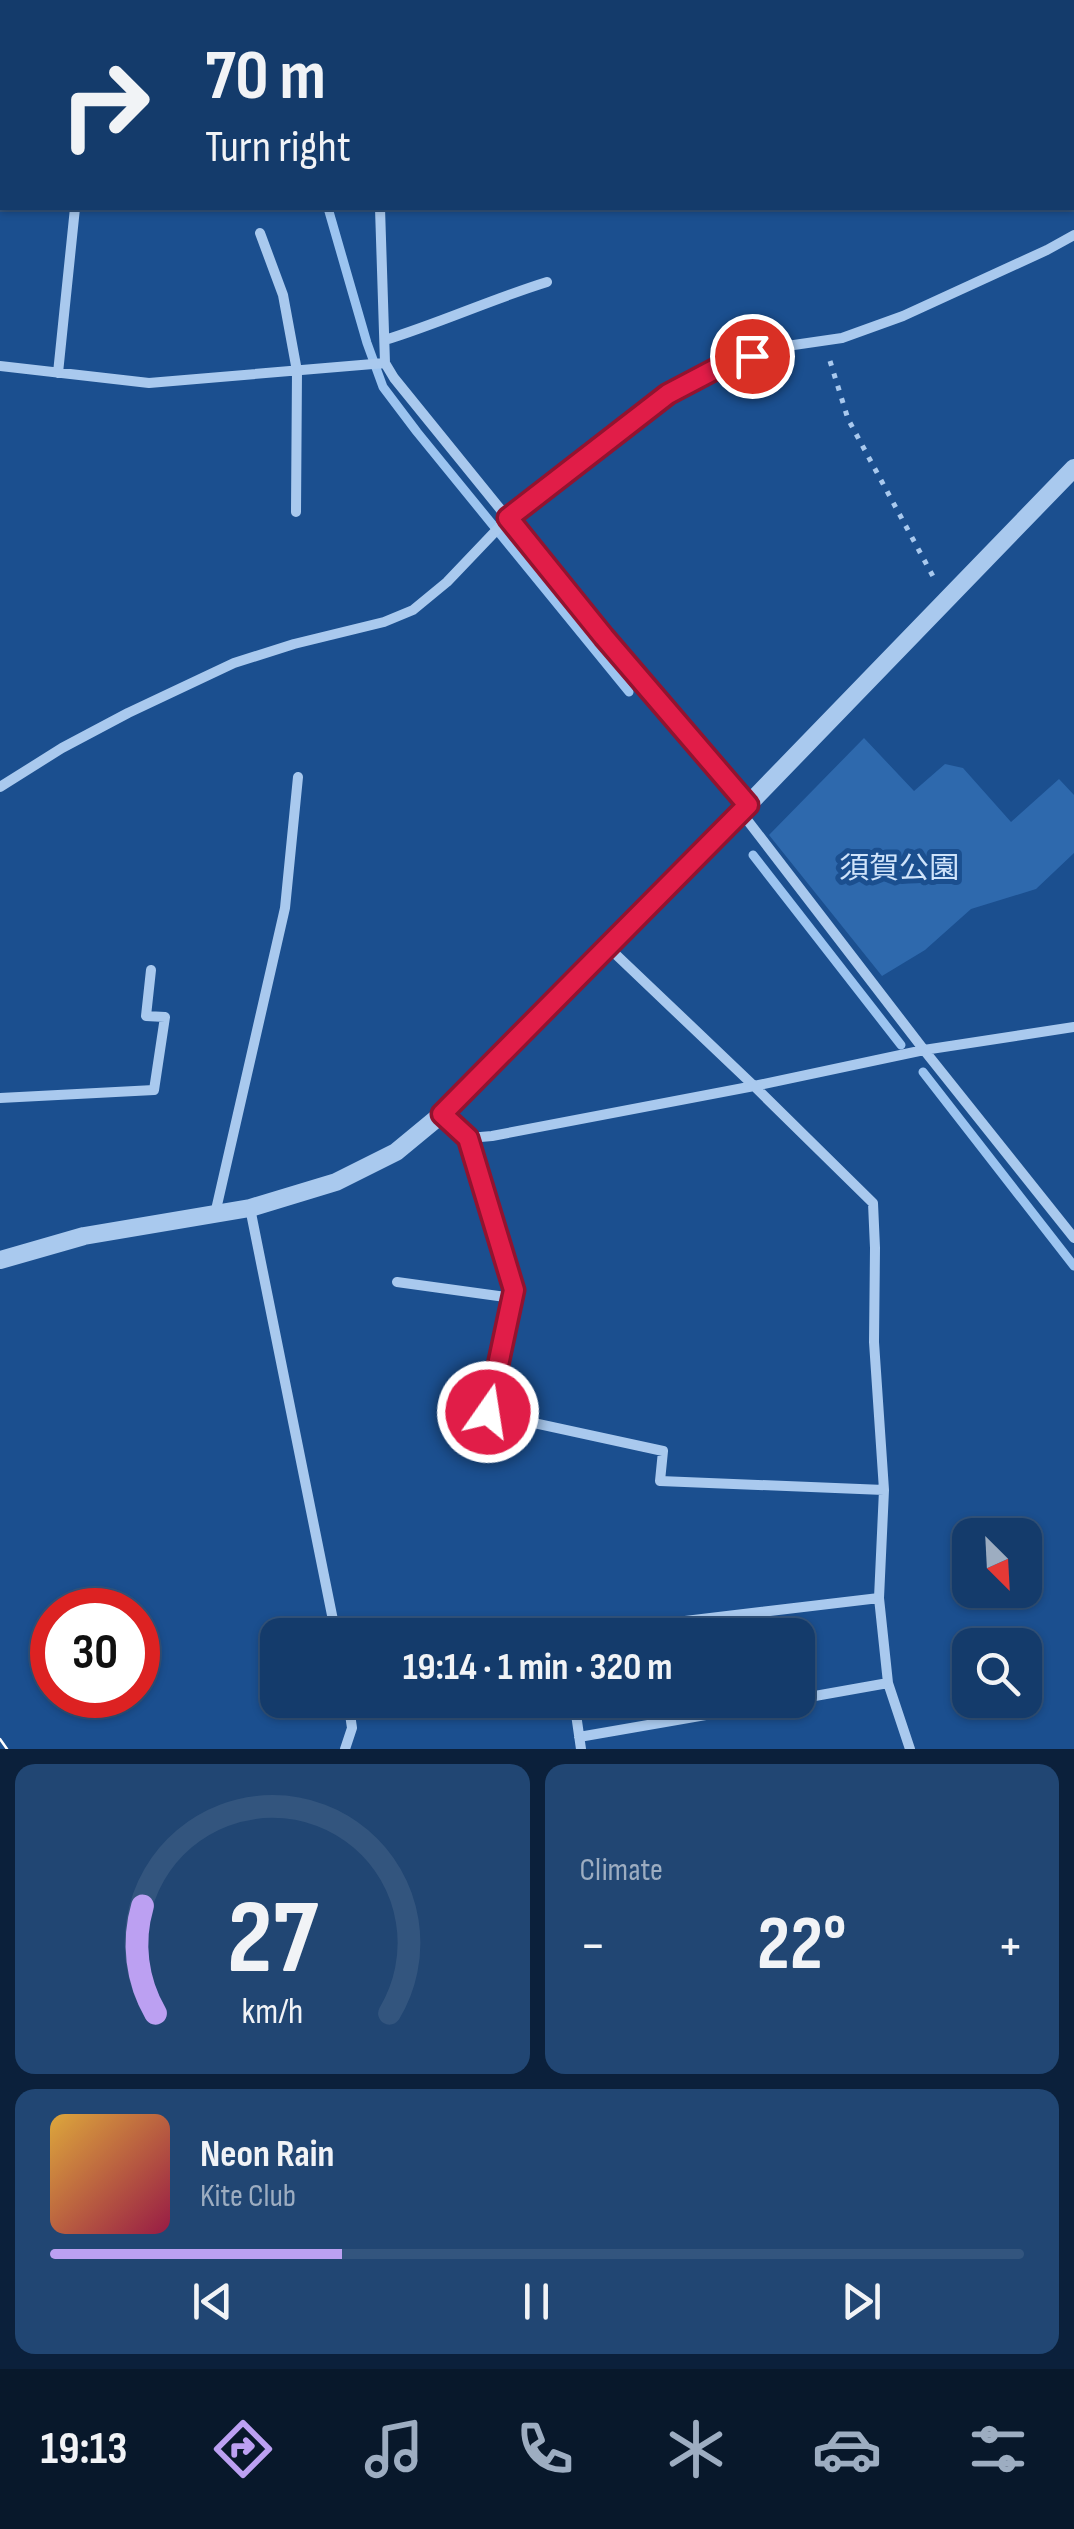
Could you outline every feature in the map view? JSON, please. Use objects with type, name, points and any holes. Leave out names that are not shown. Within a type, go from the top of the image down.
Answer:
[{"type":"street","points":[[58,373],[75,210]]},
{"type":"street","points":[[380,210],[383,363],[506,521],[744,808],[924,1050],[1074,1238]]},
{"type":"street","points":[[260,233],[283,295],[298,371],[296,512]]},
{"type":"street","points":[[0,787],[128,713],[234,663],[384,622],[413,610],[447,582],[506,521],[668,394],[725,364],[780,347],[842,338],[903,316],[1074,235]]},
{"type":"street","points":[[385,340],[547,282]]},
{"type":"street","points":[[0,366],[150,383],[383,363]]},
{"type":"street","points":[[0,1260],[84,1236],[250,1208],[336,1182],[396,1152],[442,1114],[608,948],[1074,468]]},
{"type":"street","points":[[215,1214],[285,908],[298,776]]},
{"type":"street","points":[[608,948],[872,1202],[874,1342],[884,1490],[880,1598],[888,1684],[910,1749]]},
{"type":"street","points":[[0,1098],[154,1090],[165,1018],[146,1016],[151,970]]},
{"type":"street","points":[[468,1138],[519,1132],[924,1050],[1074,1027]]},
{"type":"street","points":[[442,1114],[468,1138],[514,1290],[488,1412],[664,1451],[660,1482],[884,1490]]},
{"type":"street","points":[[250,1208],[333,1618]]},
{"type":"street","points":[[397,1282],[513,1298]]},
{"type":"street","points":[[711,1618],[880,1598]]},
{"type":"street","points":[[815,1697],[888,1684]]},
{"type":"street","points":[[345,1749],[352,1728],[351,1718]]},
{"type":"street","points":[[577,1718],[580,1743],[705,1718]]},
{"type":"path","points":[[824,341],[848,419],[946,600]]},
{"type":"green space","name":"須賀公園","points":[[864,738],[914,791],[945,764],[963,768],[1011,822],[1059,779],[1074,795],[1074,853],[1036,889],[971,909],[925,950],[882,976],[769,835]]},
{"type":"waterway","points":[[329,210],[383,387],[629,692]]},
{"type":"waterway","points":[[753,855],[901,1045]]},
{"type":"waterway","points":[[923,1072],[1074,1266]]},
{"type":"tram line","points":[[0,1739],[7,1749]]},
{"type":"route","points":[[488,1412],[514,1290],[468,1138],[442,1114],[748,805],[508,518],[668,394],[725,364],[752,356]]}]
